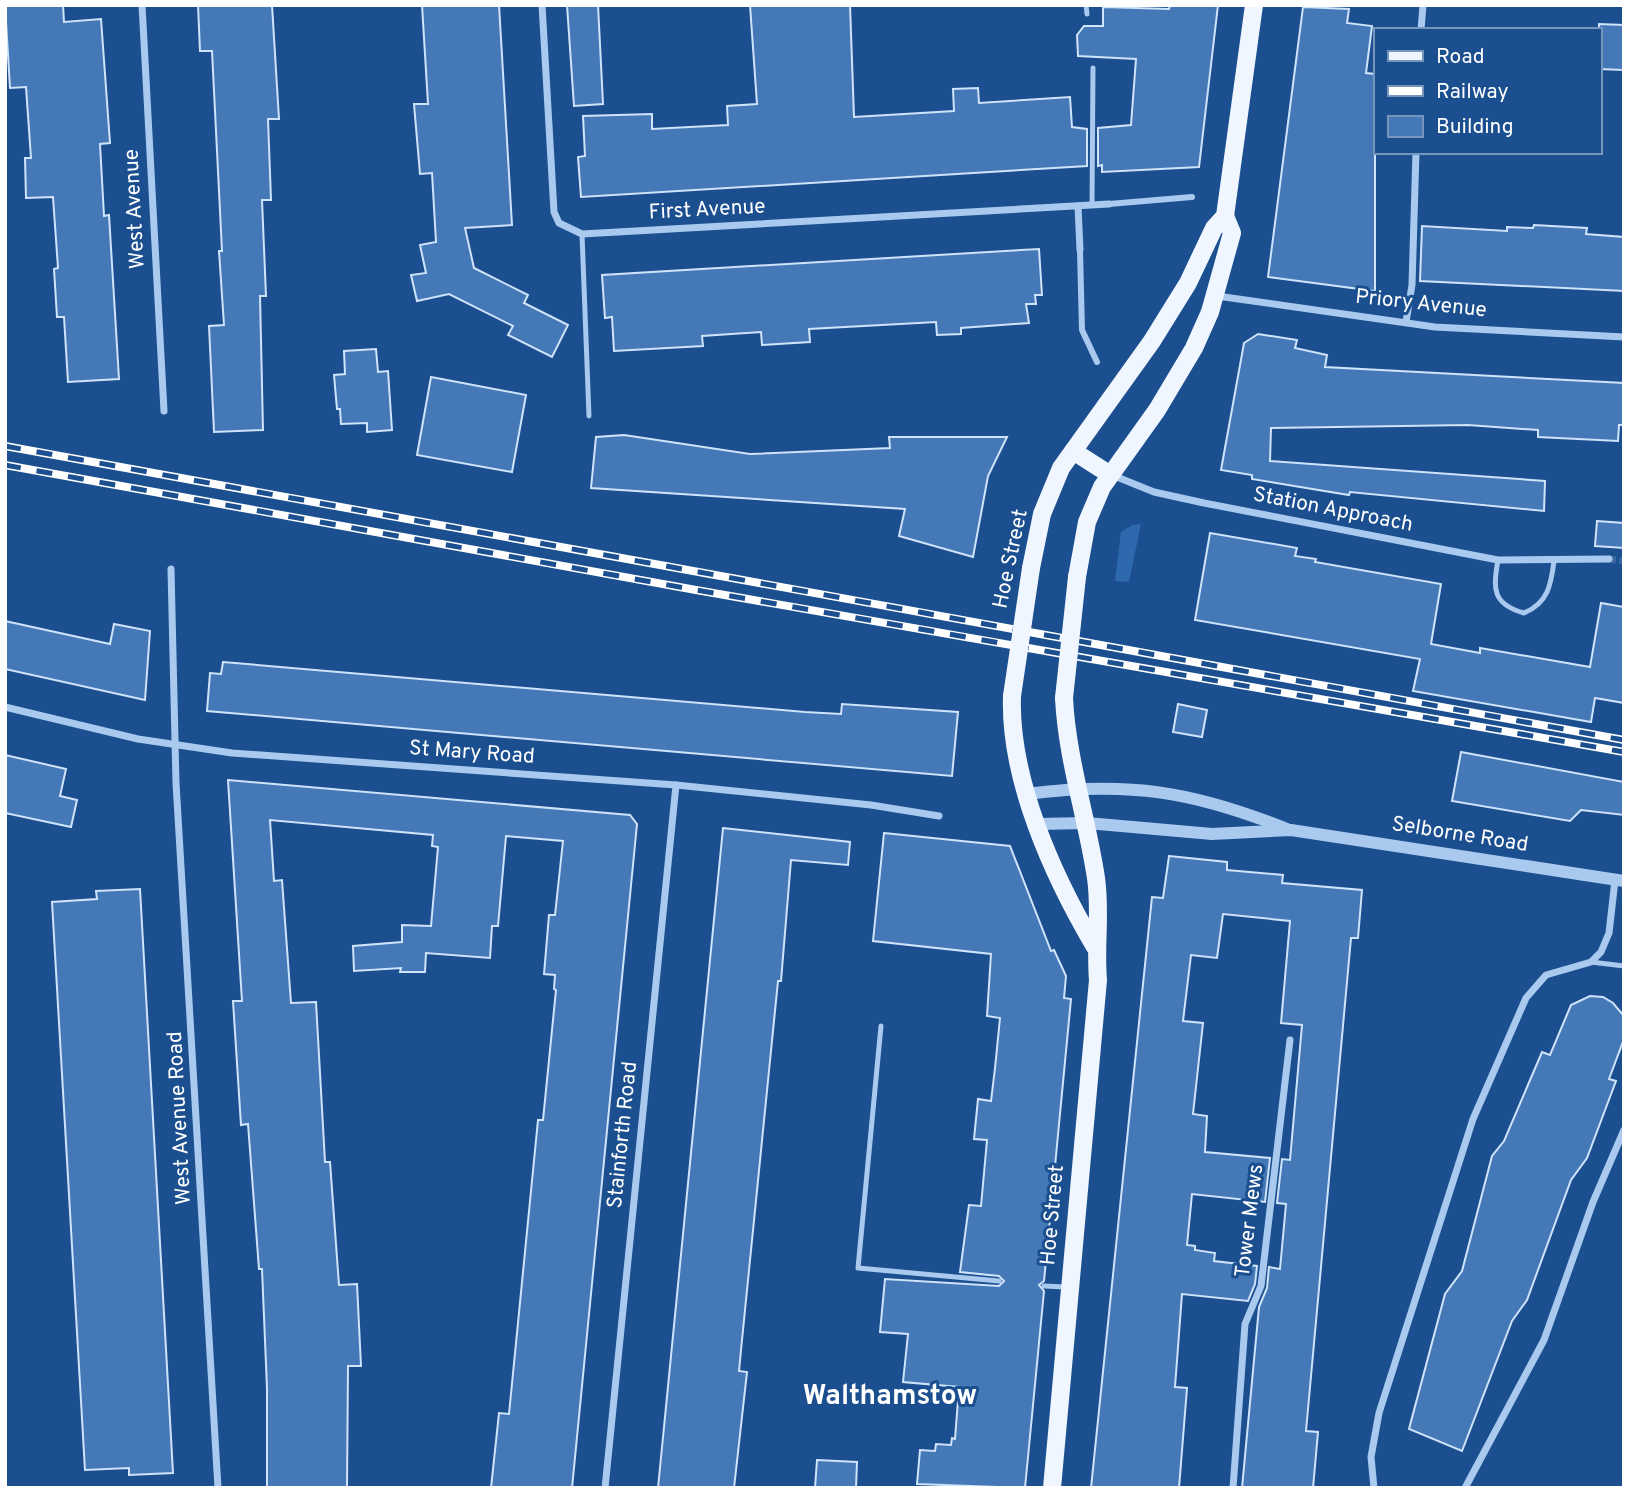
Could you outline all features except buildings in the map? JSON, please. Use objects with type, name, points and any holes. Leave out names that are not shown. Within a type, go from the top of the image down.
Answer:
[{"type":"main road","name":"Hoe Street","points":[[1052,1488],[1098,980],[1095,947],[1097,882],[1087,823],[1065,728],[1064,698],[1077,577],[1087,522],[1109,474],[1165,397],[1194,348],[1216,296],[1233,233],[1225,216],[1254,5]]},
{"type":"main road","name":"Hoe Street","points":[[1095,947],[1067,895],[1038,824],[1026,794],[1014,746],[1012,696],[1031,568],[1052,485],[1181,296],[1214,228],[1225,216]]},
{"type":"main road","points":[[1181,296],[1216,296]]},
{"type":"main road","points":[[1073,451],[1109,474]]},
{"type":"street","name":"West Avenue","points":[[142,5],[164,411]]},
{"type":"street","points":[[542,5],[554,212],[559,223],[582,234]]},
{"type":"street","points":[[1422,28],[1423,5]]},
{"type":"street","points":[[1406,323],[1412,285],[1416,154]]},
{"type":"street","points":[[1109,204],[1192,198]]},
{"type":"street","name":"First Avenue","points":[[582,234],[1109,204]]},
{"type":"street","points":[[1078,206],[1082,330],[1097,362]]},
{"type":"street","name":"Priory Avenue","points":[[1216,296],[1406,323],[1624,337]]},
{"type":"street","name":"Station Approach","points":[[1109,474],[1154,492],[1498,560],[1609,559]]},
{"type":"street","points":[[171,569],[176,745]]},
{"type":"street","name":"St Mary Road","points":[[5,707],[176,745],[232,754],[676,785],[871,805],[939,816]]},
{"type":"street","name":"West Avenue Road","points":[[176,745],[218,1488]]},
{"type":"street","name":"Stainforth Road","points":[[605,1488],[676,785]]},
{"type":"street","name":"Selborne Road","points":[[1026,794],[1078,787],[1137,788],[1203,799],[1291,830],[1619,881]]},
{"type":"street","name":"Selborne Road","points":[[1038,824],[1087,823],[1212,834],[1291,830]]},
{"type":"street","points":[[1374,1488],[1371,1457],[1379,1413],[1473,1119],[1526,998],[1546,975],[1591,962],[1607,941],[1619,881]]},
{"type":"street","name":"Tower Mews","points":[[1233,1488],[1245,1324],[1261,1286],[1290,1041]]},
{"type":"street","points":[[1465,1488],[1544,1340],[1592,1202],[1624,1130]]},
{"type":"lane","points":[[1086,5],[1087,14]]},
{"type":"lane","points":[[1092,205],[1093,68]]},
{"type":"lane","points":[[582,234],[589,416]]},
{"type":"lane","points":[[1498,560],[1494,582],[1498,598],[1508,608],[1524,613],[1544,600],[1551,585],[1554,561]]},
{"type":"lane","points":[[1591,962],[1624,966]]},
{"type":"lane","points":[[881,1026],[858,1268],[999,1281]]},
{"type":"lane","points":[[1044,1286],[1069,1288]]},
{"type":"shaded area","points":[[1141,524],[1129,582],[1115,581],[1121,532],[1132,525]]},
{"type":"tunnel","points":[[1609,559],[1624,561]]},
{"type":"railway","points":[[5,446],[1624,740]]},
{"type":"railway","points":[[5,465],[696,590],[1624,752]]},
{"type":"district","name":"Walthamstow","points":[[890,1397]]}]
